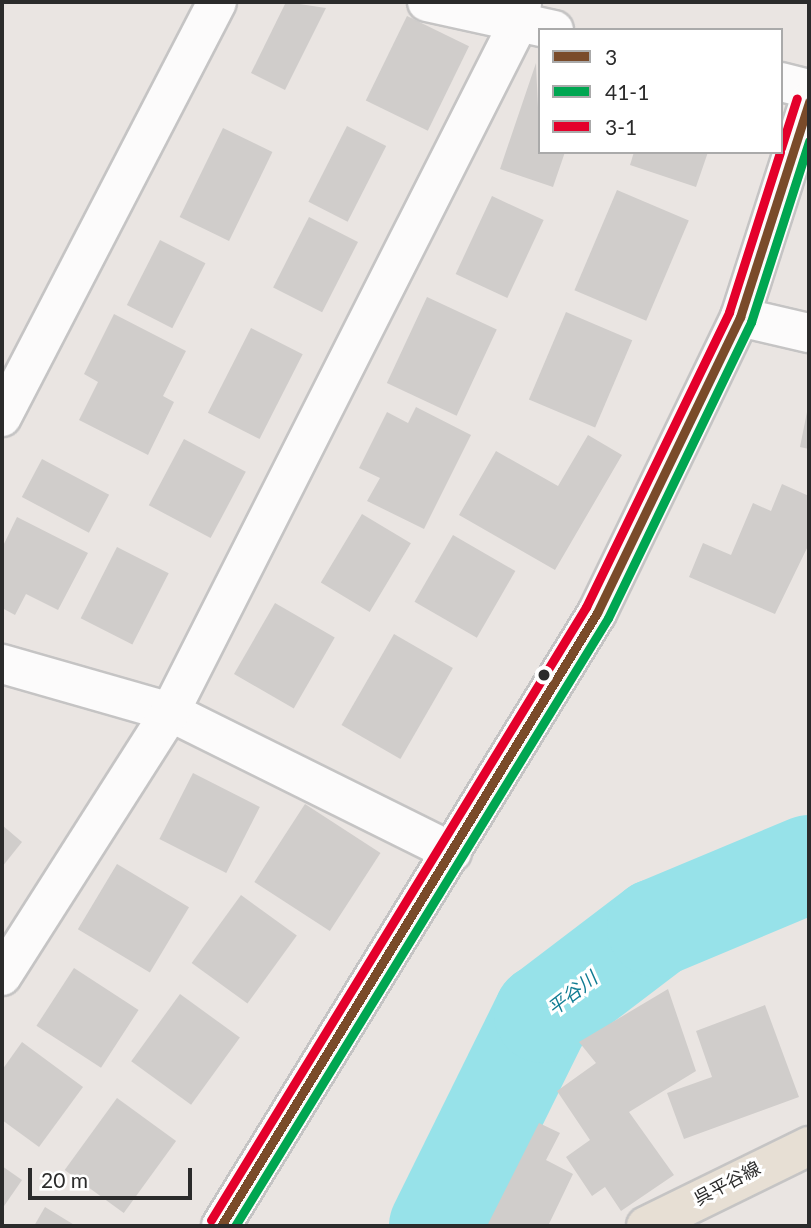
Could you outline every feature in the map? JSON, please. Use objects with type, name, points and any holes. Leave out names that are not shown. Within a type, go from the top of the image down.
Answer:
[{"type":"main road","name":"呉平谷線","points":[[646,1226],[809,1146]]},
{"type":"street","points":[[2,417],[217,2]]},
{"type":"street","points":[[2,976],[170,712],[532,18],[427,2]]},
{"type":"street","points":[[783,82],[809,89]]},
{"type":"street","points":[[221,1226],[597,613],[740,317],[809,102]]},
{"type":"street","points":[[740,317],[809,333]]},
{"type":"street","points":[[2,664],[170,712],[452,852]]},
{"type":"building","points":[[286,2],[326,8],[285,90],[251,73]]},
{"type":"building","points":[[407,16],[469,46],[428,131],[366,100]]},
{"type":"building","points":[[536,63],[538,154],[564,154],[553,187],[500,169]]},
{"type":"building","points":[[347,126],[386,146],[348,222],[308,202]]},
{"type":"building","points":[[223,128],[272,152],[229,241],[180,217]]},
{"type":"building","points":[[633,154],[707,154],[696,187],[630,165]]},
{"type":"building","points":[[617,190],[689,220],[646,321],[574,290]]},
{"type":"building","points":[[492,196],[544,220],[507,298],[456,274]]},
{"type":"building","points":[[309,217],[358,242],[322,312],[273,287]]},
{"type":"building","points":[[160,240],[205,263],[172,328],[127,305]]},
{"type":"building","points":[[427,297],[497,330],[457,416],[387,383]]},
{"type":"building","points":[[566,312],[632,340],[595,428],[529,399]]},
{"type":"building","points":[[114,314],[186,351],[163,396],[174,402],[148,455],[79,420],[98,382],[84,374]]},
{"type":"building","points":[[251,328],[303,354],[260,439],[208,413]]},
{"type":"building","points":[[416,407],[471,435],[424,529],[367,501],[380,478],[359,468],[387,412],[408,423]]},
{"type":"building","points":[[809,407],[809,449],[800,447]]},
{"type":"building","points":[[588,435],[622,455],[555,570],[459,515],[496,451],[558,486]]},
{"type":"building","points":[[184,439],[246,472],[211,538],[149,505]]},
{"type":"building","points":[[42,459],[109,495],[89,533],[22,497]]},
{"type":"building","points":[[782,484],[809,496],[809,544],[775,614],[689,577],[703,543],[731,555],[753,503],[771,511]]},
{"type":"building","points":[[362,514],[411,543],[370,612],[321,583]]},
{"type":"building","points":[[17,517],[88,553],[58,610],[26,594],[15,615],[2,608],[2,548]]},
{"type":"building","points":[[453,535],[515,571],[477,638],[414,602]]},
{"type":"building","points":[[117,547],[169,573],[132,645],[81,618]]},
{"type":"building","points":[[275,603],[335,638],[294,709],[234,674]]},
{"type":"building","points":[[394,634],[453,668],[400,759],[342,725]]},
{"type":"building","points":[[193,773],[260,807],[226,873],[159,839]]},
{"type":"building","points":[[305,804],[380,853],[330,931],[254,882]]},
{"type":"building","points":[[2,825],[22,842],[2,867]]},
{"type":"building","points":[[117,864],[189,907],[150,972],[78,929]]},
{"type":"building","points":[[241,895],[297,936],[247,1004],[192,963]]},
{"type":"building","points":[[74,968],[139,1010],[101,1068],[36,1026]]},
{"type":"building","points":[[668,989],[696,1071],[629,1112],[674,1175],[621,1211],[605,1187],[592,1196],[566,1157],[590,1140],[557,1091],[596,1063],[579,1042]]},
{"type":"building","points":[[180,994],[240,1037],[191,1105],[131,1061]]},
{"type":"building","points":[[765,1005],[799,1097],[684,1139],[667,1093],[712,1077],[696,1031]]},
{"type":"building","points":[[22,1042],[83,1087],[39,1147],[2,1120],[2,1070]]},
{"type":"building","points":[[117,1098],[176,1141],[124,1213],[65,1170]]},
{"type":"building","points":[[539,1123],[560,1133],[546,1160],[573,1174],[548,1226],[487,1226]]},
{"type":"building","points":[[2,1166],[22,1180],[2,1209]]},
{"type":"building","points":[[45,1207],[76,1226],[34,1226]]},
{"type":"waterway","name":"平谷川","points":[[438,1226],[543,1014],[656,928],[809,864]]},
{"type":"transit line","name":"3-1","points":[[783,142],[797,98]]},
{"type":"transit line","name":"3","points":[[221,1226],[597,613],[740,317],[809,102]]},
{"type":"transit line","name":"41-1","points":[[235,1226],[608,618],[751,322],[809,141]]},
{"type":"transit line","name":"3-1","points":[[211,1220],[586,607],[729,312],[779,154]]}]
